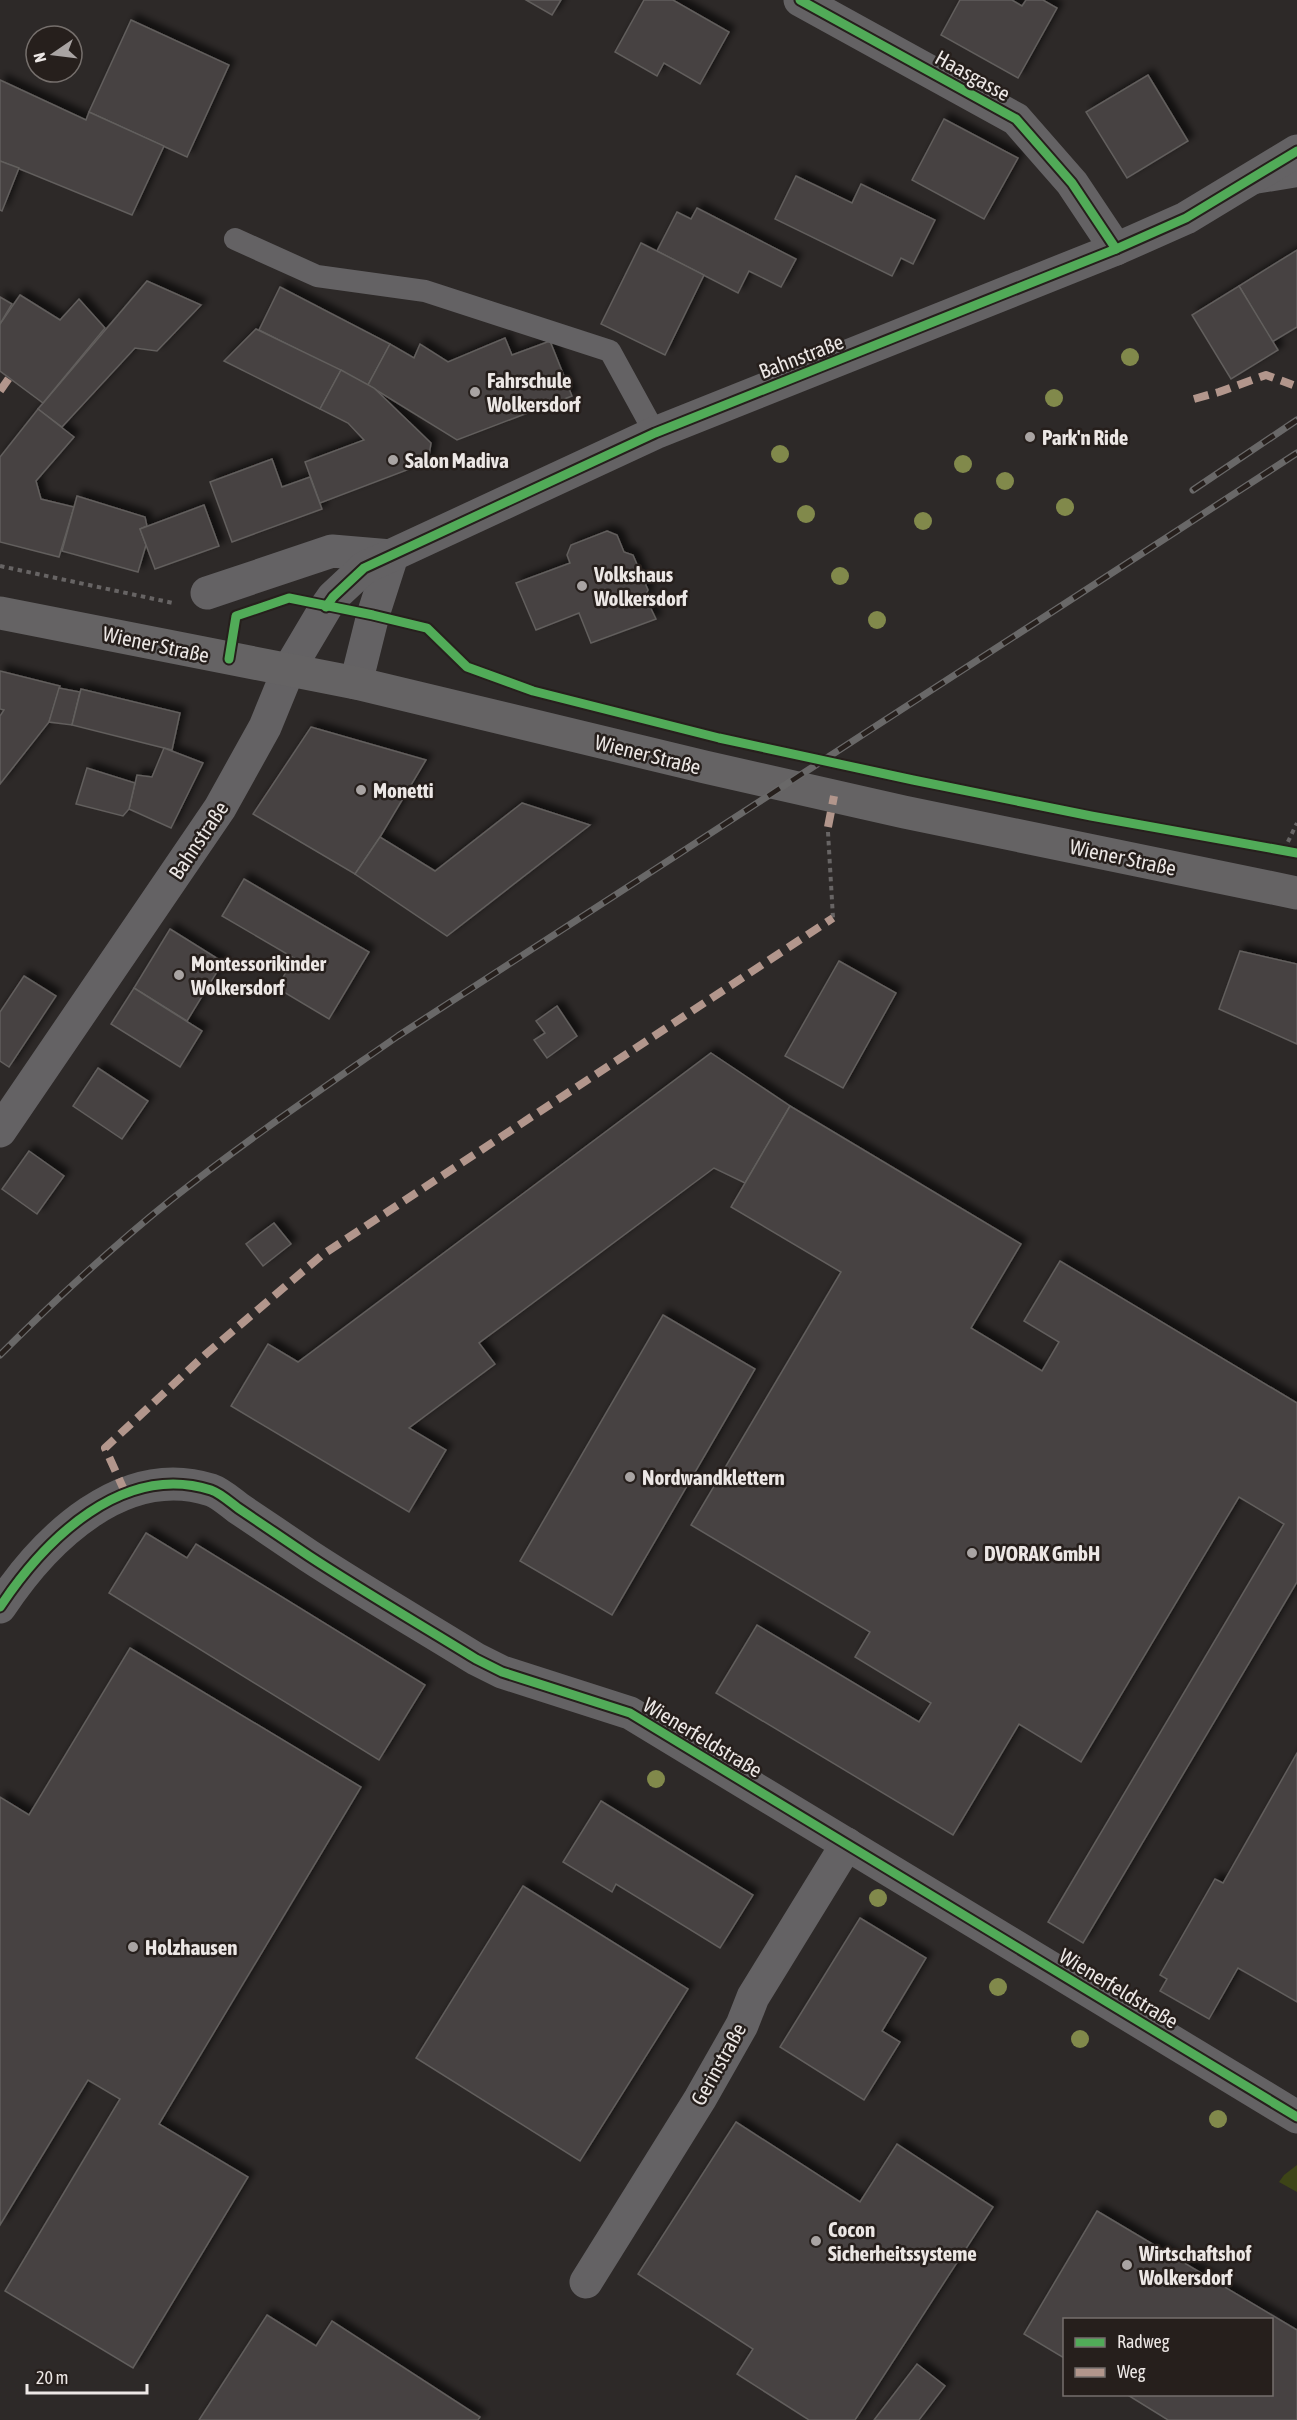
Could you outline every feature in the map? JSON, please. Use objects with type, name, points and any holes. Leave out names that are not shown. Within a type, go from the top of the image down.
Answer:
[{"type":"main road","name":"Wiener Straße","points":[[0,613],[356,683],[705,768],[904,812],[1297,893]]},
{"type":"street","name":"Haasgasse","points":[[800,0],[1016,119],[1072,183],[1116,249]]},
{"type":"street","name":"Bahnstraße","points":[[0,1131],[220,807],[265,727],[288,671],[333,597],[364,568],[655,433],[1116,249],[1186,218],[1297,151]]},
{"type":"street","name":"Bahnstraße","points":[[207,593],[332,551],[393,556]]},
{"type":"street","points":[[356,683],[373,615],[393,556]]},
{"type":"street","name":"Wienerfeldstraße","points":[[0,1607],[15,1584],[43,1553],[88,1512],[125,1492],[165,1483],[213,1491],[311,1557],[476,1659],[502,1672],[630,1713],[1297,2117]]},
{"type":"street","name":"Gerinstraße","points":[[586,2282],[700,2099],[742,2025],[753,1997],[846,1844]]},
{"type":"lane","points":[[1242,185],[1297,176]]},
{"type":"lane","points":[[235,239],[317,276],[425,291],[610,351],[655,433]]},
{"type":"path","points":[[0,566],[175,604]]},
{"type":"path","points":[[1284,850],[1297,822]]},
{"type":"path","points":[[828,827],[833,918]]},
{"type":"path","points":[[1273,848],[1297,853]]},
{"type":"green space","points":[[1297,2165],[1297,2192],[1279,2182]]},
{"type":"building","points":[[526,0],[561,0],[552,15]]},
{"type":"building","points":[[644,0],[673,0],[729,32],[700,84],[664,63],[657,76],[615,52]]},
{"type":"building","points":[[960,0],[1012,0],[1022,6],[1026,0],[1043,0],[1057,8],[1018,78],[941,35]]},
{"type":"building","points":[[131,20],[229,65],[187,157],[89,112]]},
{"type":"building","points":[[1148,75],[1188,141],[1127,178],[1086,112]]},
{"type":"building","points":[[0,80],[86,120],[89,112],[164,146],[132,215],[0,161]]},
{"type":"building","points":[[944,119],[1018,158],[984,219],[912,180]]},
{"type":"building","points":[[0,161],[19,168],[2,211],[0,210]]},
{"type":"building","points":[[796,176],[852,203],[861,184],[935,220],[913,264],[901,258],[892,276],[775,219]]},
{"type":"building","points":[[697,208],[796,259],[781,287],[749,271],[738,293],[657,251],[677,212],[691,219]]},
{"type":"building","points":[[641,243],[704,275],[665,355],[601,324]]},
{"type":"building","points":[[1297,250],[1297,327],[1272,342],[1239,286]]},
{"type":"building","points":[[147,281],[201,305],[157,351],[135,348],[62,427],[38,409]]},
{"type":"building","points":[[1239,286],[1278,350],[1231,379],[1192,315]]},
{"type":"building","points":[[280,287],[390,344],[368,385],[259,330]]},
{"type":"building","points":[[20,295],[60,320],[79,299],[105,328],[43,403],[0,371],[0,324]]},
{"type":"building","points":[[0,297],[12,304],[0,324]]},
{"type":"building","points":[[256,329],[341,370],[320,409],[224,361]]},
{"type":"building","name":"Fahrschule Wolkersdorf","points":[[505,338],[512,355],[550,341],[572,396],[457,440],[368,385],[390,344],[414,358],[420,344],[448,362]]},
{"type":"building","points":[[341,370],[374,388],[431,443],[428,462],[320,503],[305,462],[364,440],[348,423],[320,409]]},
{"type":"building","points":[[38,409],[74,437],[36,481],[41,499],[74,507],[59,557],[0,542],[0,457]]},
{"type":"building","points":[[272,459],[282,487],[310,477],[322,509],[232,542],[210,482]]},
{"type":"building","points":[[77,496],[145,517],[147,526],[140,529],[146,545],[138,572],[62,551]]},
{"type":"building","points":[[204,505],[219,546],[155,569],[140,529]]},
{"type":"building","name":"Volkshaus Wolkersdorf","points":[[607,531],[617,535],[624,552],[633,555],[648,590],[645,596],[656,619],[591,643],[579,613],[536,630],[516,583],[570,563],[567,555],[571,545]]},
{"type":"building","points":[[0,671],[60,686],[49,722],[0,784],[0,716],[4,710],[0,709]]},
{"type":"building","points":[[59,688],[80,692],[72,725],[49,722]]},
{"type":"building","points":[[81,689],[180,713],[172,750],[72,725]]},
{"type":"building","points":[[311,727],[426,760],[355,874],[253,814]]},
{"type":"building","points":[[164,748],[203,763],[171,828],[129,809],[137,775],[152,777]]},
{"type":"building","points":[[87,768],[135,783],[129,809],[123,816],[76,804]]},
{"type":"building","points":[[522,803],[590,825],[447,936],[355,874],[380,837],[435,871]]},
{"type":"building","points":[[244,879],[369,952],[329,1019],[277,988],[294,958],[222,916]]},
{"type":"building","name":"Montessorikinder Wolkersdorf","points":[[170,929],[223,962],[187,1021],[134,988]]},
{"type":"building","points":[[1240,951],[1297,964],[1297,1044],[1219,1009]]},
{"type":"building","points":[[839,961],[896,993],[843,1088],[785,1056]]},
{"type":"building","points":[[24,976],[56,996],[9,1067],[0,1061],[0,1012]]},
{"type":"building","points":[[134,988],[202,1031],[180,1067],[111,1024]]},
{"type":"building","points":[[557,1006],[577,1036],[547,1058],[534,1040],[545,1033],[536,1021]]},
{"type":"building","points":[[711,1053],[790,1106],[745,1183],[714,1168],[479,1343],[495,1364],[409,1428],[446,1450],[409,1512],[231,1406],[268,1344],[298,1362]]},
{"type":"building","points":[[98,1068],[148,1101],[122,1139],[73,1106]]},
{"type":"building","name":"DVORAK GmbH","points":[[790,1106],[1021,1244],[971,1328],[1042,1371],[1059,1342],[1024,1321],[1060,1261],[1297,1403],[1297,1582],[1083,1943],[1048,1922],[1284,1524],[1239,1497],[1081,1762],[1019,1724],[953,1835],[716,1693],[757,1625],[919,1722],[931,1703],[855,1657],[870,1632],[691,1525],[841,1272],[731,1207]]},
{"type":"building","points":[[29,1151],[64,1176],[37,1214],[2,1189]]},
{"type":"building","points":[[274,1223],[291,1244],[263,1266],[246,1244]]},
{"type":"building","name":"Nordwandklettern","points":[[663,1315],[755,1369],[612,1615],[520,1561]]},
{"type":"building","points":[[146,1533],[187,1558],[196,1544],[425,1685],[379,1760],[109,1593]]},
{"type":"building","name":"Holzhausen","points":[[130,1648],[361,1787],[159,2124],[248,2177],[133,2368],[5,2291],[120,2099],[88,2080],[0,2225],[0,1797],[29,1815]]},
{"type":"building","points":[[1297,1753],[1297,2002],[1238,1968],[1209,2019],[1160,1991],[1167,1979],[1160,1975],[1215,1879],[1223,1883]]},
{"type":"building","points":[[601,1801],[753,1895],[720,1948],[616,1884],[612,1892],[563,1862]]},
{"type":"building","points":[[523,1886],[688,1989],[580,2161],[416,2058]]},
{"type":"building","points":[[860,1918],[926,1958],[882,2031],[900,2042],[864,2100],[780,2047]]},
{"type":"building","name":"Cocon Sicherheitssysteme","points":[[736,2122],[860,2202],[897,2144],[993,2207],[855,2420],[809,2420],[737,2374],[753,2349],[638,2274]]},
{"type":"building","name":"Wirtschaftshof Wolkersdorf","points":[[1097,2211],[1297,2330],[1297,2420],[1168,2420],[1129,2396],[1273,2396],[1273,2318],[1063,2318],[1063,2357],[1024,2334]]},
{"type":"building","points":[[267,2315],[316,2346],[332,2321],[480,2417],[478,2420],[199,2420]]},
{"type":"building","points":[[917,2364],[945,2386],[919,2420],[874,2420]]},
{"type":"railway","points":[[1193,490],[1297,420]]},
{"type":"railway","points":[[0,1355],[84,1274],[172,1199],[227,1157],[398,1036],[1297,453]]},
{"type":"marked path","points":[[1194,399],[1266,375],[1293,385]]},
{"type":"marked path","points":[[0,391],[9,378]]},
{"type":"marked path","points":[[828,827],[834,796]]},
{"type":"marked path","points":[[125,1492],[105,1448],[206,1354],[322,1255],[833,918]]},
{"type":"cycle path","points":[[800,0],[1016,119],[1072,183],[1116,249]]},
{"type":"cycle path","points":[[326,607],[333,597],[364,568],[655,433],[1116,249],[1186,218],[1297,151]]},
{"type":"cycle path","points":[[229,659],[236,616],[289,598],[427,628],[467,667],[533,691],[719,738],[913,780],[1091,816],[1297,853]]},
{"type":"cycle path","points":[[0,1607],[18,1581],[40,1556],[89,1512],[117,1497],[147,1487],[179,1484],[211,1490],[330,1569],[476,1659],[502,1672],[630,1713],[1297,2117]]},
{"type":"place","name":"Fahrschule Wolkersdorf","points":[[475,392]]},
{"type":"place","name":"Park'n Ride","points":[[1030,437]]},
{"type":"place","name":"Salon Madiva","points":[[393,460]]},
{"type":"place","name":"Volkshaus Wolkersdorf","points":[[582,586]]},
{"type":"place","name":"Monetti","points":[[361,790]]},
{"type":"place","name":"Montessorikinder Wolkersdorf","points":[[179,975]]},
{"type":"place","name":"Nordwandklettern","points":[[630,1477]]},
{"type":"place","name":"DVORAK GmbH","points":[[972,1553]]},
{"type":"place","name":"Holzhausen","points":[[133,1947]]},
{"type":"place","name":"Cocon Sicherheitssysteme","points":[[816,2241]]},
{"type":"place","name":"Wirtschaftshof Wolkersdorf","points":[[1127,2265]]}]
